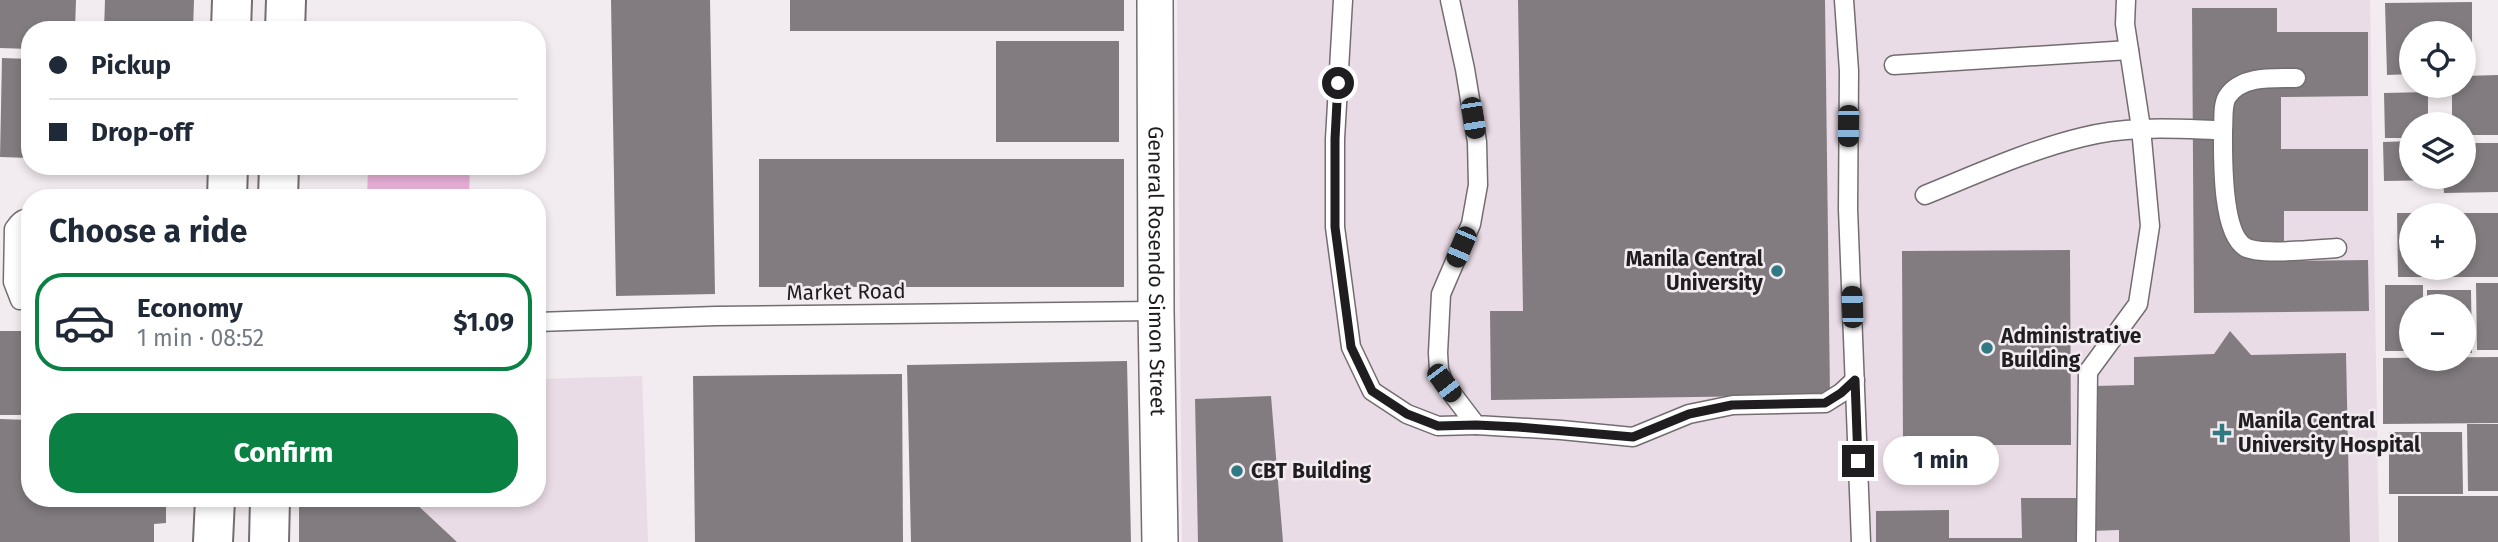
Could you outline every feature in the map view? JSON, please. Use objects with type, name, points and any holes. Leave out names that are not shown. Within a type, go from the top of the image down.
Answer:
[{"type":"highway","points":[[231,21],[232,0]]},
{"type":"highway","points":[[285,21],[286,0]]},
{"type":"highway","points":[[213,542],[215,507]]},
{"type":"highway","points":[[269,542],[270,507]]},
{"type":"street","name":"General Rosendo Simon Street","points":[[1155,0],[1160,542]]},
{"type":"lane","points":[[1343,0],[1335,139],[1335,227],[1351,347],[1372,391],[1407,414],[1438,426],[1476,425],[1633,437],[1689,414],[1732,405],[1825,403],[1855,380]]},
{"type":"lane","points":[[1450,0],[1477,142],[1478,185],[1471,223],[1441,294],[1439,362],[1444,383],[1476,425]]},
{"type":"lane","points":[[1844,0],[1849,71],[1847,209],[1861,542]]},
{"type":"lane","points":[[2086,542],[2088,372],[2138,304],[2150,226],[2141,128],[2125,24],[2126,0]]},
{"type":"lane","points":[[1894,65],[2129,50]]},
{"type":"lane","points":[[2296,78],[2262,78],[2235,89],[2224,105],[2223,165],[2227,203],[2235,237],[2244,246],[2260,251],[2337,248]]},
{"type":"lane","points":[[1926,195],[2027,154],[2085,136],[2141,128],[2223,130]]},
{"type":"lane","points":[[21,221],[14,229],[13,282],[21,300]]},
{"type":"lane","name":"Market Road","points":[[546,322],[716,316],[1156,311]]},
{"type":"shaded area","name":"Manila Central University","points":[[1177,0],[2370,0],[2379,542],[1182,542]]},
{"type":"shaded area","points":[[368,175],[470,175],[469,189],[367,189]]},
{"type":"shaded area","points":[[642,376],[648,542],[457,542],[420,507],[546,507],[546,379]]},
{"type":"building","points":[[0,0],[76,0],[75,21],[21,21],[21,49],[0,48]]},
{"type":"building","points":[[105,0],[194,0],[193,21],[104,21]]},
{"type":"building","points":[[611,0],[710,0],[715,294],[616,296]]},
{"type":"building","points":[[790,0],[1124,0],[1124,31],[790,31]]},
{"type":"building","points":[[1518,0],[1825,0],[1830,395],[1491,400],[1490,311],[1523,311]]},
{"type":"building","points":[[2472,2],[2472,21],[2399,21],[2399,75],[2387,75],[2385,3]]},
{"type":"building","points":[[2192,8],[2277,8],[2277,32],[2368,32],[2368,96],[2281,97],[2281,149],[2368,149],[2368,211],[2284,211],[2284,261],[2368,260],[2369,311],[2194,313]]},
{"type":"building","points":[[996,41],[1119,41],[1119,142],[996,142]]},
{"type":"building","points":[[2,58],[21,59],[21,158],[0,157]]},
{"type":"building","points":[[2498,75],[2498,135],[2476,135],[2476,112],[2452,112],[2452,98],[2476,98],[2476,76]]},
{"type":"building","points":[[2384,93],[2399,93],[2399,98],[2428,98],[2428,112],[2399,112],[2399,138],[2385,138]]},
{"type":"building","points":[[2399,141],[2399,181],[2384,181],[2383,142]]},
{"type":"building","points":[[2476,143],[2498,143],[2498,192],[2444,193],[2444,189],[2476,189]]},
{"type":"building","points":[[759,159],[1124,159],[1124,287],[759,287]]},
{"type":"building","points":[[2397,213],[2399,213],[2399,277]]},
{"type":"building","points":[[2476,213],[2498,213],[2498,277],[2476,277]]},
{"type":"building","name":"Administrative Building","points":[[2070,250],[2071,445],[1903,445],[1902,251]]},
{"type":"building","points":[[2476,283],[2498,283],[2498,350],[2477,350]]},
{"type":"building","points":[[2385,285],[2423,285],[2423,294],[2399,294],[2399,351],[2385,351]]},
{"type":"building","points":[[2427,290],[2471,290],[2471,294],[2427,294]]},
{"type":"building","points":[[0,331],[21,331],[21,415],[0,415]]},
{"type":"building","name":"Manila Central University Hospital","points":[[2230,331],[2251,355],[2346,353],[2350,542],[2119,542],[2119,530],[2090,531],[2089,480],[2096,480],[2095,386],[2134,385],[2134,357],[2214,354]]},
{"type":"building","points":[[2476,357],[2498,357],[2498,423],[2383,424],[2383,358],[2399,358],[2399,371],[2476,371]]},
{"type":"building","points":[[1127,361],[1131,542],[911,542],[907,365]]},
{"type":"building","points":[[902,374],[903,542],[695,542],[693,376]]},
{"type":"building","name":"CBT Building","points":[[1271,396],[1283,542],[1198,542],[1195,399]]},
{"type":"building","points":[[0,419],[21,420],[21,507],[166,507],[166,523],[154,524],[154,542],[0,542]]},
{"type":"building","points":[[2467,424],[2498,424],[2498,491],[2468,491]]},
{"type":"building","points":[[2389,432],[2462,432],[2463,494],[2389,494]]},
{"type":"building","points":[[2398,496],[2498,496],[2498,542],[2398,542]]},
{"type":"building","points":[[2021,498],[2083,498],[2083,542],[1876,542],[1876,511],[1949,510],[1949,538],[2022,538]]},
{"type":"building","points":[[299,507],[420,507],[457,542],[299,542]]},
{"type":"place","name":"Manila Central University","points":[[1777,271]]},
{"type":"place","name":"Administrative Building","points":[[1987,348]]},
{"type":"place","name":"Manila Central University Hospital","points":[[2222,433]]},
{"type":"place","name":"CBT Building","points":[[1237,471]]},
{"type":"route","points":[[1338,83],[1335,227],[1351,347],[1372,391],[1407,414],[1438,426],[1518,427],[1633,437],[1689,414],[1732,405],[1825,403],[1855,380],[1858,461]]}]
